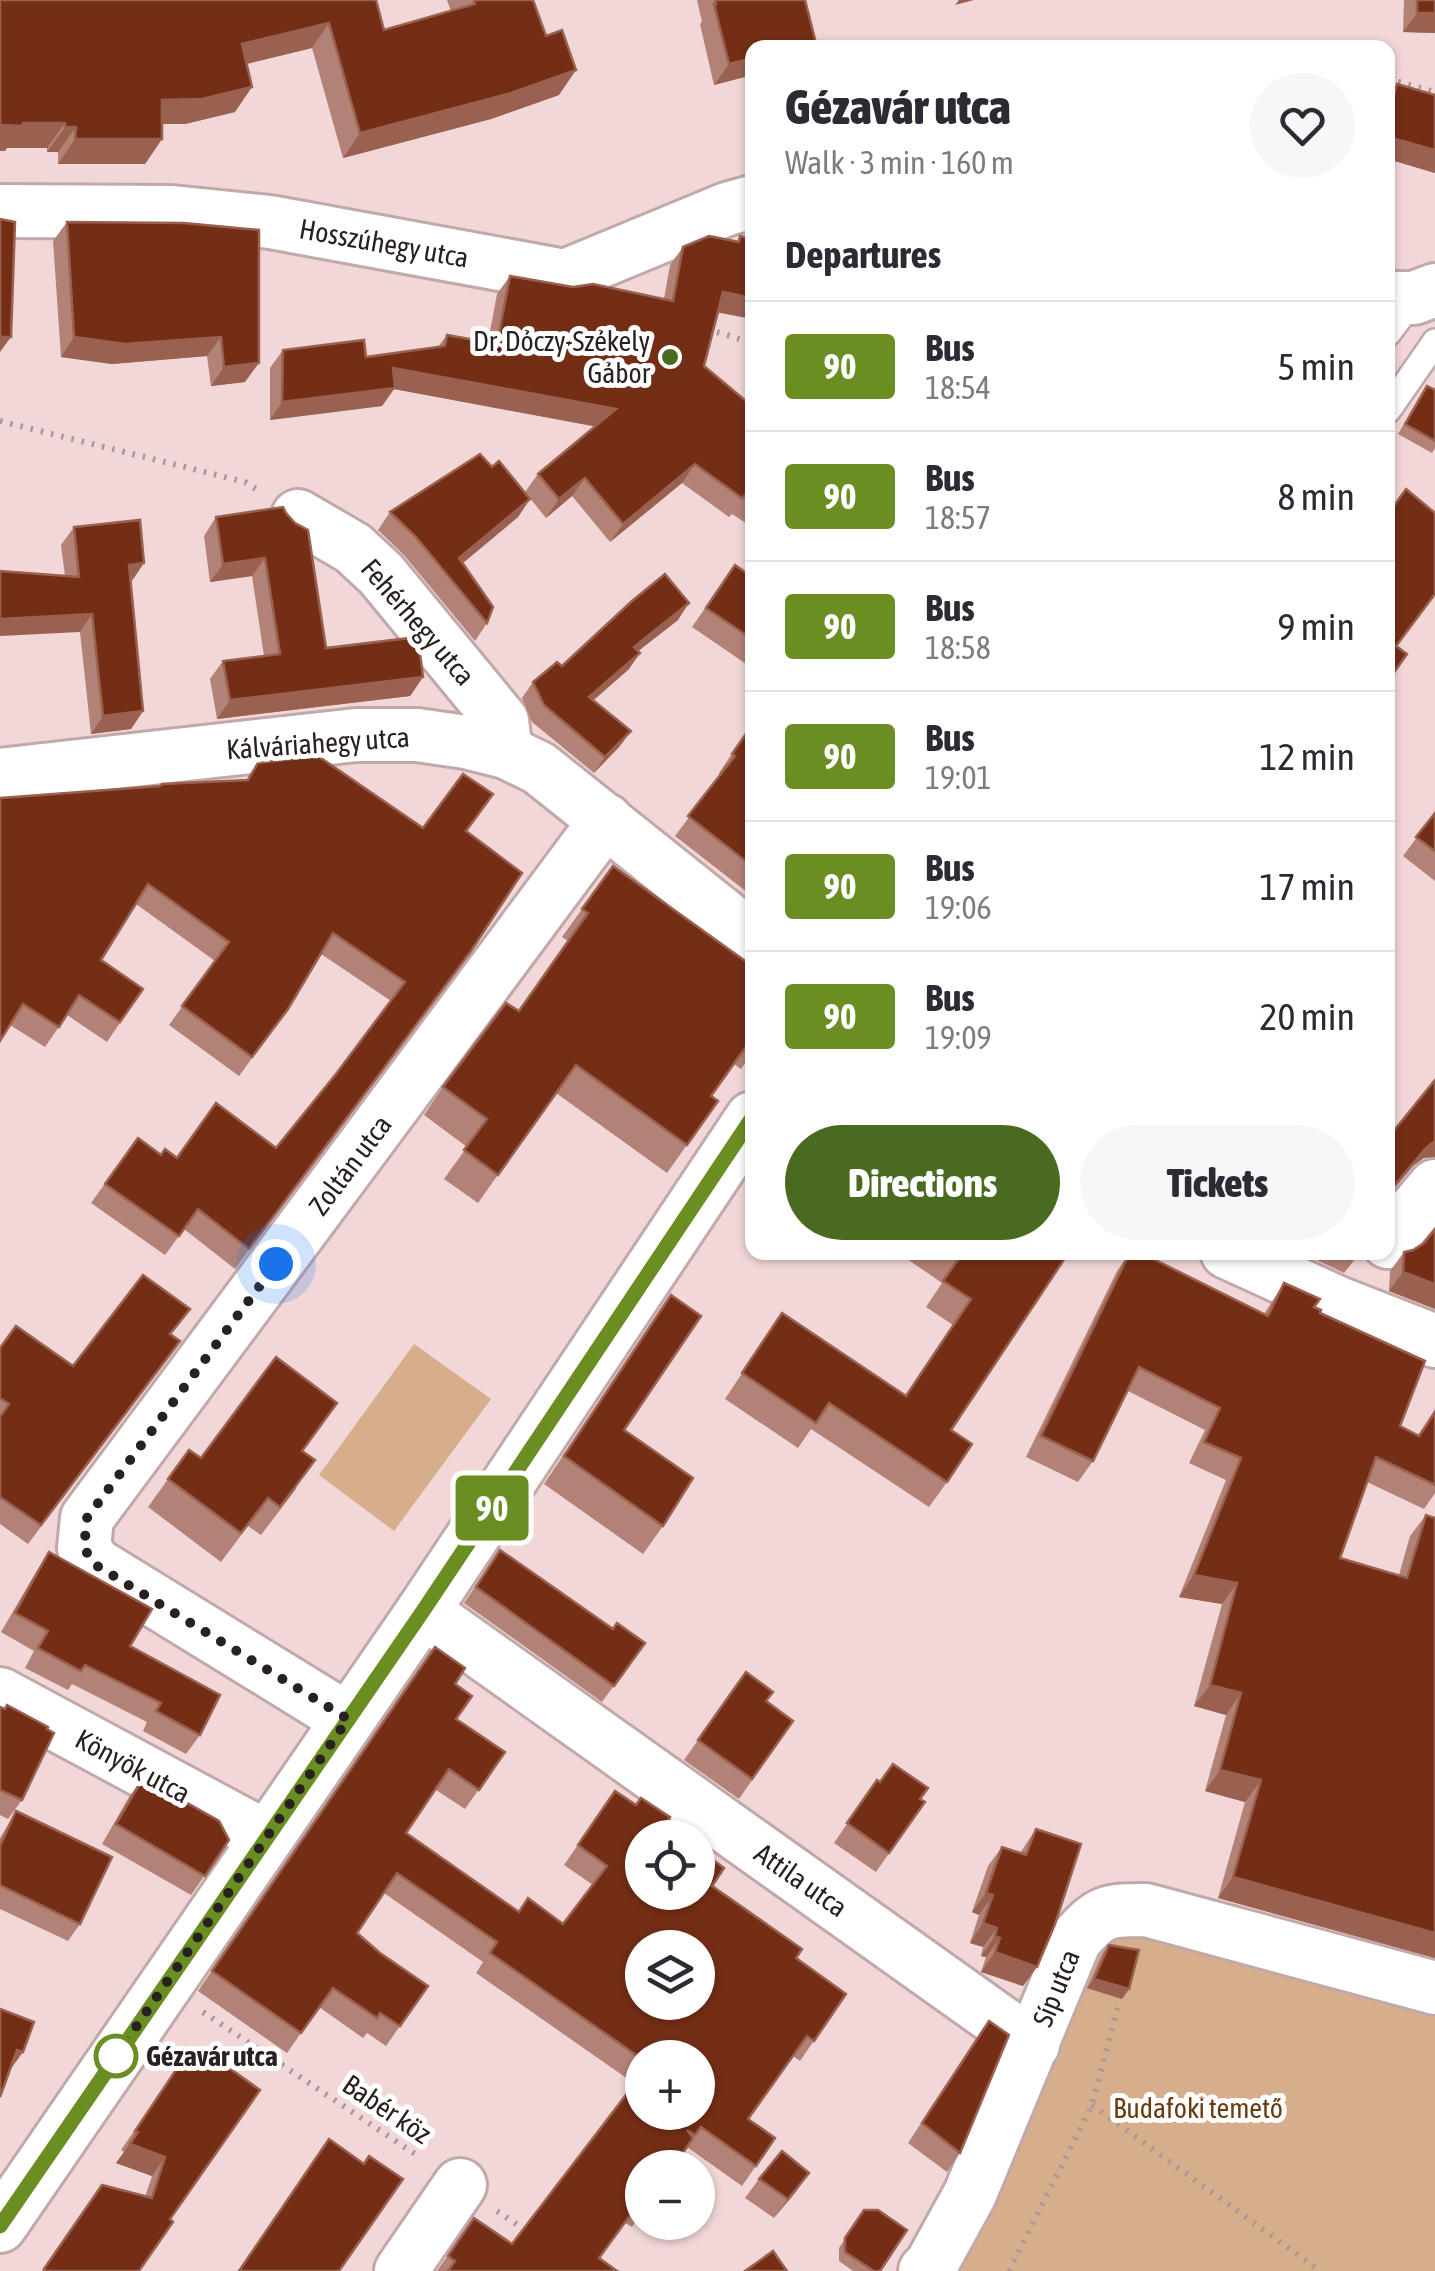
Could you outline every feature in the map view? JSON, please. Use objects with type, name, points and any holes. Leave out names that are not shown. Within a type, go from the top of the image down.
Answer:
[{"type":"street","name":"Hosszúhegy utca","points":[[0,211],[172,212],[270,222],[565,276],[745,204]]},
{"type":"street","name":"Fehérhegy utca","points":[[298,516],[354,548],[381,574],[502,722],[506,752]]},
{"type":"street","name":"Kálváriahegy utca","points":[[0,774],[356,735],[418,735],[466,742],[506,752],[540,768],[745,932]]},
{"type":"street","name":"Zoltán utca","points":[[348,1719],[94,1564],[84,1548],[87,1518],[606,820]]},
{"type":"street","points":[[0,2226],[20,2161],[164,1986],[423,1611],[745,1128]]},
{"type":"street","points":[[1395,1234],[1435,1186]]},
{"type":"street","points":[[1244,1260],[1435,1341]]},
{"type":"street","points":[[1338,1303],[1373,1260]]},
{"type":"street","name":"Attila utca","points":[[423,1611],[1033,2045]]},
{"type":"street","name":"Könyök utca","points":[[0,1694],[266,1837]]},
{"type":"street","name":"Síp utca","points":[[925,2271],[970,2194],[1075,1940],[1094,1918],[1116,1910],[1146,1910],[1435,1988]]},
{"type":"street","points":[[401,2271],[460,2185]]},
{"type":"lane","points":[[1395,381],[1412,312]]},
{"type":"path","points":[[1395,81],[1435,92]]},
{"type":"path","points":[[700,327],[745,341]]},
{"type":"path","points":[[0,421],[246,482]]},
{"type":"path","name":"Babér köz","points":[[164,1986],[537,2239]]},
{"type":"path","points":[[1009,2271],[1092,2105],[1118,2006]]},
{"type":"path","points":[[1092,2105],[1320,2271]]},
{"type":"green space","points":[[414,1344],[491,1399],[394,1531],[319,1475]]},
{"type":"green space","name":"Budafoki temető","points":[[1115,1937],[1196,1939],[1435,2008],[1435,2271],[938,2271],[1088,1947]]},
{"type":"building","points":[[0,0],[376,0],[384,30],[475,4],[474,0],[533,0],[546,36],[562,30],[576,70],[508,94],[360,133],[329,23],[242,44],[252,87],[202,99],[162,100],[162,139],[75,139],[76,127],[65,127],[65,123],[0,125]]},
{"type":"building","points":[[715,0],[805,0],[815,40],[745,40],[745,60],[729,64]]},
{"type":"building","points":[[1417,0],[1435,0],[1435,13],[1417,13]]},
{"type":"building","points":[[1397,84],[1435,95],[1435,150],[1395,139]]},
{"type":"building","points":[[0,219],[15,222],[11,337],[0,337]]},
{"type":"building","points":[[67,222],[184,223],[259,230],[259,363],[224,367],[221,337],[125,344],[74,337]]},
{"type":"building","points":[[709,236],[739,242],[740,236],[745,237],[745,297],[723,292],[704,366],[745,400],[742,498],[695,464],[623,524],[585,478],[559,499],[538,474],[616,409],[393,368],[395,388],[282,402],[283,350],[364,340],[366,357],[445,346],[447,335],[497,344],[510,276],[573,287],[593,284],[673,301],[683,247]]},
{"type":"building","points":[[1427,386],[1435,390],[1435,441],[1405,424]]},
{"type":"building","points":[[480,454],[492,467],[499,461],[530,499],[459,558],[493,607],[487,623],[416,537],[390,512]]},
{"type":"building","points":[[1406,489],[1435,513],[1435,594],[1396,646],[1407,654],[1395,671],[1395,504]]},
{"type":"building","points":[[283,507],[295,523],[308,530],[326,648],[418,637],[423,677],[230,700],[223,661],[280,654],[265,558],[223,564],[216,517]]},
{"type":"building","points":[[140,520],[144,563],[129,565],[143,711],[103,716],[92,614],[0,619],[0,571],[79,577],[74,527]]},
{"type":"building","points":[[735,565],[745,572],[745,634],[706,608]]},
{"type":"building","points":[[665,574],[689,603],[634,647],[640,653],[589,697],[631,731],[605,757],[544,705],[533,682],[557,662],[562,666]]},
{"type":"building","points":[[745,735],[745,861],[688,816],[735,756],[732,754]]},
{"type":"building","points":[[318,756],[423,828],[463,774],[493,794],[466,831],[522,873],[471,951],[249,1249],[198,1209],[179,1236],[105,1184],[138,1138],[161,1155],[165,1149],[177,1158],[216,1103],[276,1148],[405,982],[333,933],[288,1009],[252,1057],[182,1006],[229,942],[148,884],[101,960],[143,989],[120,1022],[79,995],[59,1027],[23,1004],[0,1041],[0,798],[248,780],[258,763]]},
{"type":"building","points":[[1435,813],[1435,851],[1416,837]]},
{"type":"building","points":[[613,866],[745,961],[745,1048],[711,1096],[718,1101],[687,1145],[576,1065],[498,1175],[464,1150],[487,1119],[443,1087],[506,1003],[519,1011],[588,913],[582,909]]},
{"type":"building","points":[[1435,1080],[1435,1141],[1395,1185],[1395,1129]]},
{"type":"building","points":[[1435,1229],[1435,1284],[1403,1272],[1404,1252],[1424,1243]]},
{"type":"building","points":[[958,1260],[1064,1260],[951,1430],[972,1444],[947,1482],[829,1403],[816,1423],[742,1373],[782,1313],[906,1396],[971,1299],[943,1281]]},
{"type":"building","points":[[1126,1260],[1155,1260],[1268,1316],[1284,1283],[1320,1299],[1314,1307],[1320,1313],[1425,1361],[1400,1426],[1419,1436],[1435,1412],[1435,1485],[1376,1457],[1340,1558],[1407,1578],[1426,1515],[1435,1518],[1435,1933],[1233,1877],[1261,1780],[1220,1770],[1241,1693],[1210,1685],[1237,1583],[1194,1575],[1241,1458],[1204,1442],[1220,1408],[1139,1367],[1093,1461],[1041,1436]]},
{"type":"building","points":[[143,1275],[190,1309],[170,1334],[180,1341],[41,1525],[0,1497],[0,1417],[9,1404],[0,1398],[0,1348],[16,1326],[73,1366]]},
{"type":"building","points":[[671,1295],[701,1316],[624,1430],[693,1478],[663,1526],[564,1456]]},
{"type":"building","points":[[276,1357],[337,1403],[302,1451],[315,1460],[280,1507],[268,1498],[241,1533],[168,1479],[189,1450],[201,1458]]},
{"type":"building","points":[[500,1550],[613,1629],[617,1623],[645,1643],[614,1686],[476,1587]]},
{"type":"building","points":[[49,1552],[152,1609],[130,1646],[220,1695],[200,1735],[156,1711],[161,1703],[85,1665],[81,1671],[38,1648],[48,1631],[15,1613]]},
{"type":"building","points":[[435,1647],[465,1668],[455,1684],[472,1696],[456,1719],[505,1752],[479,1790],[449,1769],[406,1833],[519,1912],[528,1898],[563,1924],[607,1866],[578,1845],[615,1791],[636,1805],[641,1798],[670,1817],[625,1820],[625,1910],[715,1910],[715,1888],[802,1949],[796,1958],[846,1994],[814,2041],[807,2036],[748,2119],[775,2138],[756,2166],[705,2130],[715,2130],[715,2040],[625,2040],[625,2047],[490,1953],[497,1942],[397,1873],[357,1933],[428,1986],[400,2026],[380,2013],[377,2018],[333,1988],[301,2033],[212,1971]]},
{"type":"building","points":[[746,1672],[773,1692],[766,1701],[793,1721],[752,1779],[698,1740]]},
{"type":"building","points":[[7,1705],[54,1733],[22,1800],[0,1790],[0,1707],[5,1709]]},
{"type":"building","points":[[893,1764],[928,1788],[920,1799],[925,1802],[889,1853],[847,1823]]},
{"type":"building","points":[[143,1778],[219,1821],[229,1840],[205,1876],[116,1824]]},
{"type":"building","points":[[16,1811],[112,1857],[80,1924],[0,1885],[0,1846]]},
{"type":"building","points":[[1036,1829],[1081,1844],[1037,1967],[995,1952],[1000,1938],[995,1936],[997,1928],[983,1923],[993,1895],[986,1893],[1002,1847],[1026,1855]]},
{"type":"building","points":[[715,1861],[724,1868],[715,1882]]},
{"type":"building","points":[[1109,1945],[1139,1950],[1129,1989],[1094,1979]]},
{"type":"building","points":[[0,2009],[34,2022],[23,2052],[17,2050],[0,2097]]},
{"type":"building","points":[[989,2021],[1009,2035],[960,2153],[922,2123]]},
{"type":"building","points":[[190,2049],[204,2059],[208,2053],[260,2090],[170,2219],[173,2222],[139,2271],[47,2271],[44,2269],[102,2185],[152,2198],[165,2157],[130,2144]]},
{"type":"building","points":[[625,2096],[625,2130],[687,2130],[693,2138],[685,2150],[625,2150],[625,2222],[599,2258],[617,2271],[448,2271],[455,2261],[448,2256],[474,2218],[512,2244]]},
{"type":"building","points":[[329,2139],[364,2164],[369,2156],[403,2179],[339,2271],[239,2271]]},
{"type":"building","points":[[782,2151],[809,2173],[788,2199],[759,2179]]},
{"type":"building","points":[[864,2210],[878,2210],[907,2230],[880,2271],[845,2252],[845,2238]]},
{"type":"building","points":[[773,2251],[787,2271],[745,2271]]},
{"type":"bus line","name":"90","points":[[0,2226],[423,1611],[745,1128]]},
{"type":"place","name":"Dr. Dóczy-Székely Gábor","points":[[670,357]]},
{"type":"place","name":"Gézavár utca","points":[[116,2056]]},
{"type":"route","points":[[116,2056],[348,1719],[94,1564],[84,1548],[87,1518],[276,1264]]}]
